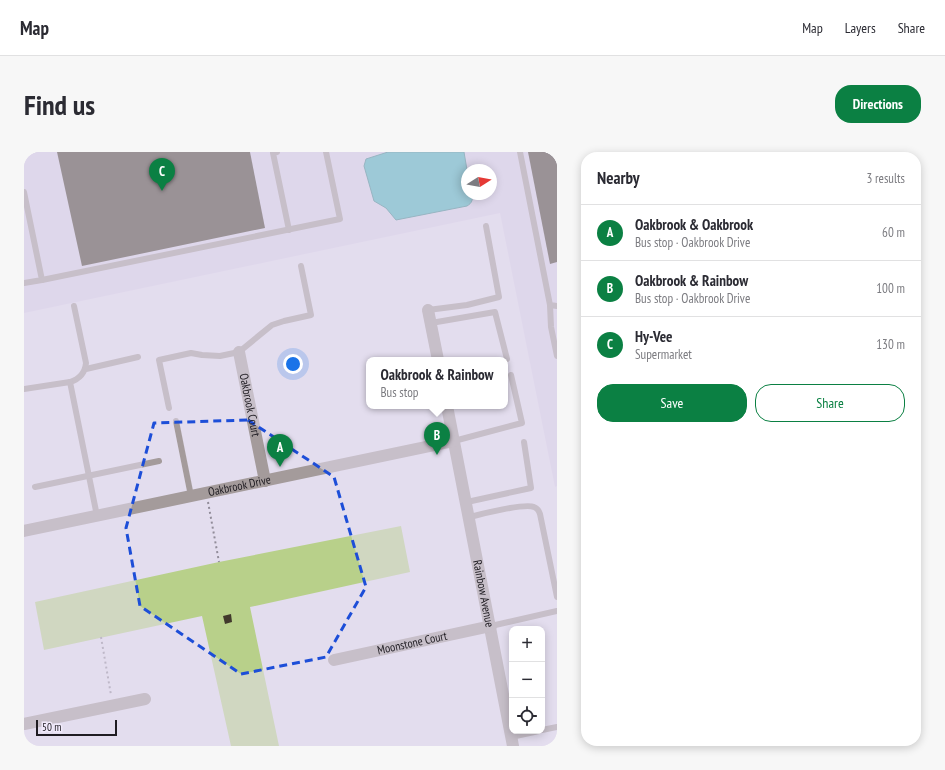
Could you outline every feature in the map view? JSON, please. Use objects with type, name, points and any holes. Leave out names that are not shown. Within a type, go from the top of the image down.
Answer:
[{"type":"street","points":[[428,310],[437,357]]},
{"type":"street","name":"Oakbrook Court","points":[[239,352],[265,481]]},
{"type":"street","name":"Rainbow Avenue","points":[[448,409],[470,517],[512,742]]},
{"type":"street","name":"Oakbrook Drive","points":[[24,531],[454,441]]},
{"type":"street","name":"Moonstone Court","points":[[334,660],[491,626]]},
{"type":"street","points":[[24,724],[145,699]]},
{"type":"lane","points":[[277,152],[273,153],[289,230]]},
{"type":"lane","points":[[24,283],[340,219],[326,152]]},
{"type":"lane","points":[[520,152],[554,306],[551,327],[557,356]]},
{"type":"lane","points":[[24,192],[42,280]]},
{"type":"lane","points":[[428,310],[468,305],[499,298],[486,226]]},
{"type":"lane","points":[[169,408],[159,360],[191,353],[220,356],[239,352],[272,325],[284,320],[311,316],[301,266]]},
{"type":"lane","points":[[24,390],[70,382],[79,378],[86,369],[74,306]]},
{"type":"lane","points":[[431,324],[495,312],[506,357]]},
{"type":"lane","points":[[86,369],[138,357]]},
{"type":"lane","points":[[454,441],[522,423],[511,375]]},
{"type":"lane","points":[[70,382],[97,516]]},
{"type":"lane","points":[[176,422],[190,496]]},
{"type":"lane","points":[[467,502],[531,488],[524,442]]},
{"type":"lane","points":[[35,487],[159,461]]},
{"type":"lane","points":[[470,517],[513,508],[527,506],[536,507],[540,514],[557,597]]},
{"type":"lane","points":[[491,626],[557,611]]},
{"type":"lane","points":[[545,729],[557,727]]},
{"type":"lane","points":[[512,742],[532,734]]},
{"type":"path","points":[[206,493],[219,562]]},
{"type":"path","points":[[101,637],[114,706]]},
{"type":"highlighted area","points":[[248,420],[334,477],[366,587],[326,657],[241,674],[140,606],[126,528],[154,423]]},
{"type":"shaded area","points":[[24,152],[557,152],[557,486],[555,487],[500,213],[24,313]]},
{"type":"green space","points":[[401,526],[410,572],[250,607],[279,746],[231,746],[202,616],[44,650],[35,602],[219,562]]},
{"type":"water","points":[[388,152],[464,152],[466,164],[461,164],[461,200],[472,200],[467,206],[396,220],[386,208],[374,201],[364,166],[366,159]]},
{"type":"building","points":[[57,152],[250,152],[265,228],[82,266]]},
{"type":"building","points":[[528,152],[557,152],[557,262],[550,264]]},
{"type":"building","points":[[231,614],[232,622],[225,624],[223,616]]},
{"type":"place","name":"Hy-Vee","points":[[162,191]]},
{"type":"place","name":"Oakbrook & Rainbow","points":[[437,455]]},
{"type":"place","name":"Oakbrook & Oakbrook","points":[[280,467]]}]
